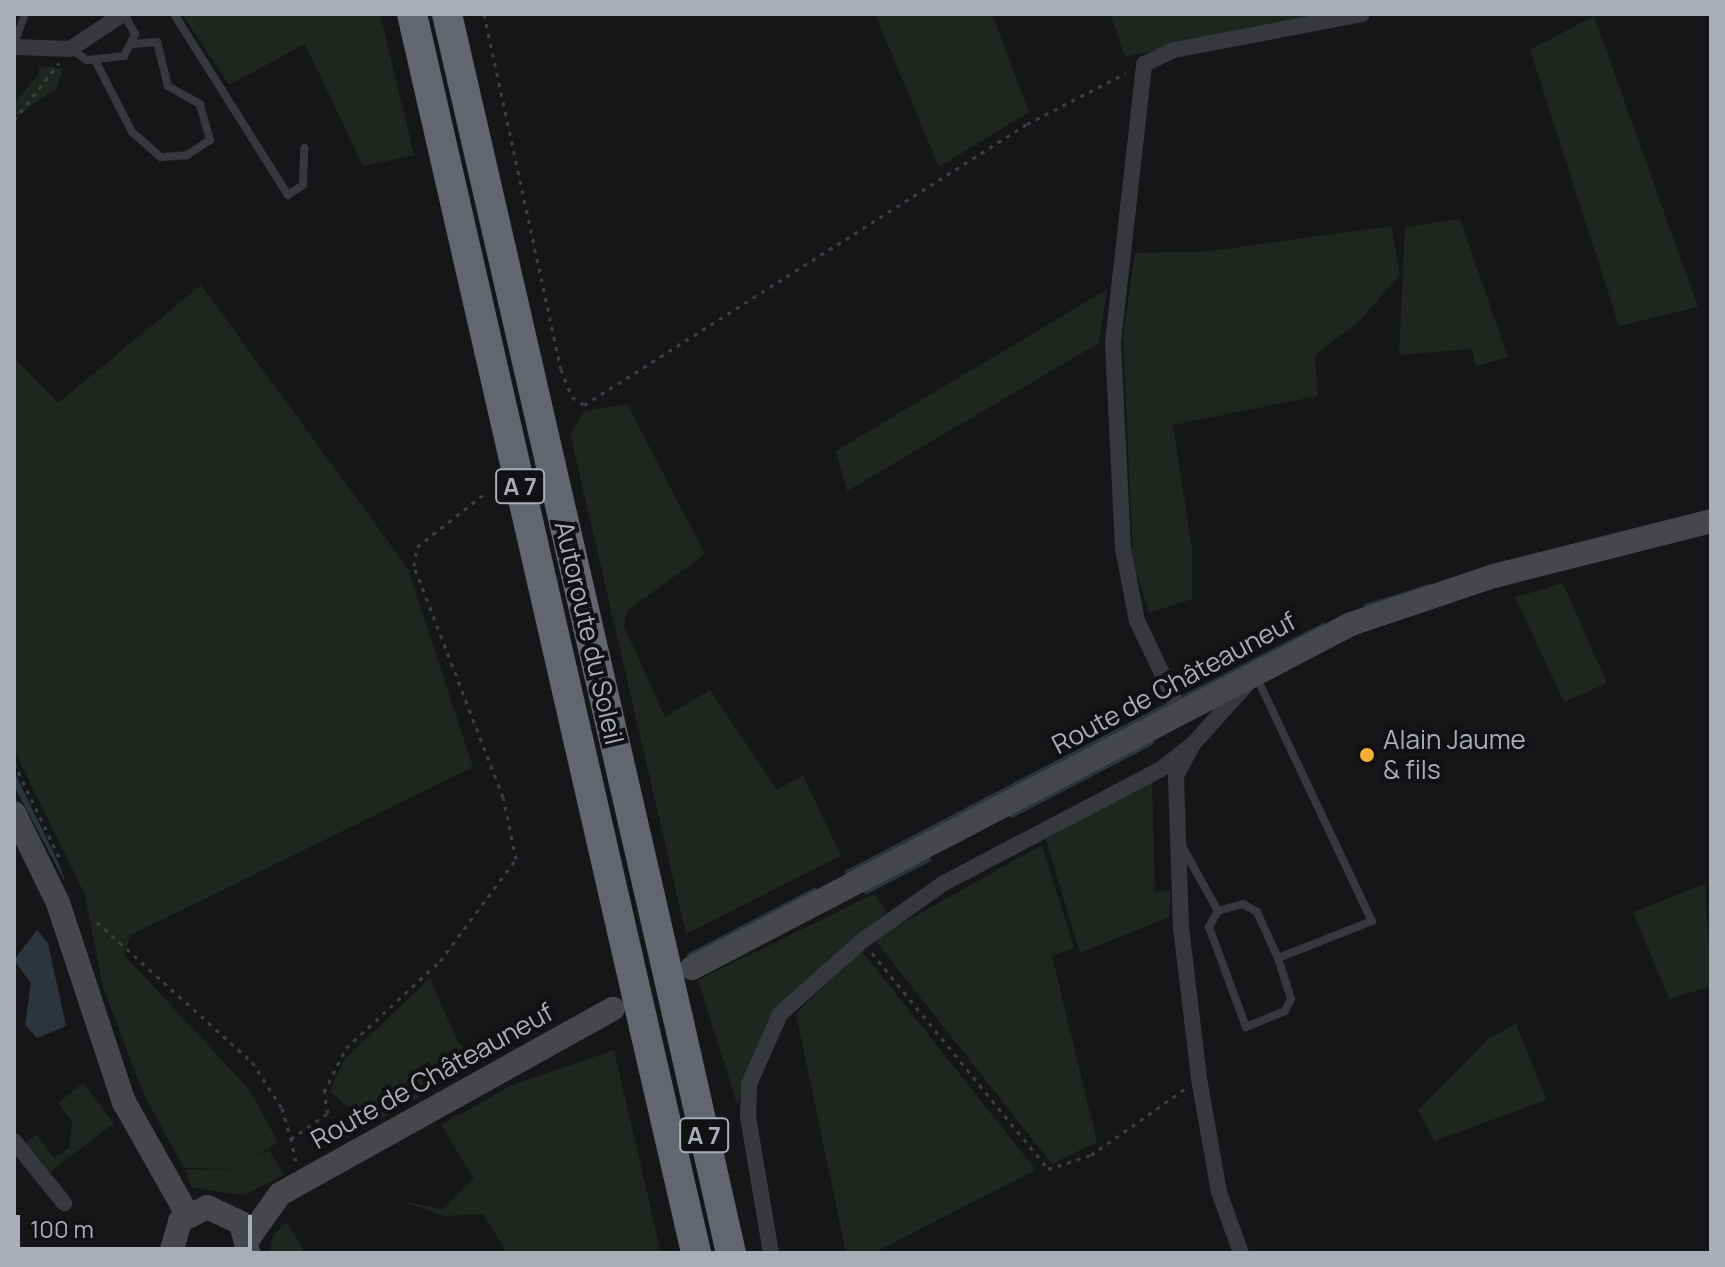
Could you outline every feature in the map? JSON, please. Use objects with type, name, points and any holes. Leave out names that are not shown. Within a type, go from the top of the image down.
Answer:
[{"type":"highway","points":[[395,14],[412,89],[443,148]]},
{"type":"highway","name":"Autoroute du Soleil","points":[[412,14],[696,1253]]},
{"type":"highway","name":"Autoroute du Soleil","points":[[447,14],[731,1253]]},
{"type":"main road","name":"Route de Châteauneuf","points":[[692,968],[1180,711],[1392,607],[1711,521]]},
{"type":"main road","points":[[14,813],[58,903],[124,1102],[187,1214],[170,1252]]},
{"type":"main road","name":"Route de Châteauneuf","points":[[187,1214],[207,1207],[227,1212],[280,1194],[613,1009]]},
{"type":"main road","name":"Route de Châteauneuf","points":[[227,1212],[248,1246],[280,1194]]},
{"type":"street","points":[[14,45],[70,49],[124,14]]},
{"type":"street","points":[[1180,711],[1137,621],[1123,548],[1113,342],[1144,64],[1174,50],[1362,14]]},
{"type":"street","points":[[771,1253],[748,1140],[749,1084],[780,1014],[862,941],[944,883],[1161,769],[1193,744],[1256,673]]},
{"type":"street","points":[[1193,744],[1176,776],[1182,845],[1181,927],[1199,1078],[1219,1192],[1241,1253]]},
{"type":"street","points":[[14,1141],[64,1203]]},
{"type":"lane","points":[[14,45],[25,14]]},
{"type":"lane","points":[[124,14],[133,44]]},
{"type":"lane","points":[[174,14],[288,195],[303,185],[304,148]]},
{"type":"lane","points":[[70,49],[95,60],[124,56],[133,44],[157,42],[168,86],[200,104],[210,140],[187,155],[161,157],[132,132],[95,60]]},
{"type":"lane","points":[[1256,673],[1372,921],[1278,958]]},
{"type":"lane","points":[[1182,845],[1218,911]]},
{"type":"lane","points":[[1243,904],[1257,912],[1278,958],[1291,999],[1285,1011],[1246,1027],[1209,927],[1218,911],[1243,904]]},
{"type":"path","points":[[484,14],[561,369],[572,397],[584,405],[1027,124],[1144,64]]},
{"type":"path","points":[[14,120],[70,49]]},
{"type":"path","points":[[291,1139],[328,1113],[324,1092],[346,1048],[440,961],[516,859],[493,769],[414,566],[417,547],[484,494]]},
{"type":"path","points":[[97,922],[252,1062],[282,1108],[306,1178]]},
{"type":"path","points":[[862,941],[1048,1169],[1091,1155],[1199,1078]]},
{"type":"shaded area","points":[[182,14],[380,14],[414,155],[363,166],[305,44],[229,85]]},
{"type":"shaded area","points":[[875,14],[992,14],[1029,112],[939,167]]},
{"type":"shaded area","points":[[1110,14],[1325,14],[1125,57]]},
{"type":"shaded area","points":[[1594,16],[1698,307],[1619,326],[1530,50]]},
{"type":"shaded area","points":[[38,66],[63,68],[57,88],[14,118],[14,104],[39,74]]},
{"type":"shaded area","points":[[1460,219],[1508,357],[1476,366],[1472,349],[1399,355],[1405,227]]},
{"type":"shaded area","points":[[1391,226],[1400,275],[1359,321],[1315,355],[1318,396],[1173,425],[1192,549],[1192,599],[1149,613],[1133,561],[1123,337],[1135,253],[1211,251]]},
{"type":"shaded area","points":[[201,285],[408,569],[473,767],[131,935],[124,955],[249,1089],[278,1142],[256,1157],[269,1150],[284,1175],[244,1195],[192,1188],[185,1170],[239,1169],[184,1168],[144,1095],[103,987],[85,895],[14,749],[14,358],[58,403]]},
{"type":"shaded area","points":[[1107,289],[1099,343],[847,491],[836,451]]},
{"type":"shaded area","points":[[627,404],[705,554],[627,611],[624,626],[665,717],[710,690],[777,790],[803,775],[841,856],[686,934],[570,433],[585,411]]},
{"type":"shaded area","points":[[1563,583],[1607,683],[1564,702],[1515,597]]},
{"type":"shaded area","points":[[14,771],[59,864],[66,884],[14,786]]},
{"type":"shaded area","points":[[1152,783],[1155,892],[1171,890],[1169,917],[1080,953],[1044,833]]},
{"type":"shaded area","points":[[1042,845],[1074,948],[1052,956],[1097,1142],[1052,1164],[874,939]]},
{"type":"shaded area","points":[[1705,884],[1711,986],[1669,999],[1633,912]]},
{"type":"shaded area","points":[[874,894],[887,912],[773,1012],[737,1104],[698,980]]},
{"type":"shaded area","points":[[37,930],[48,943],[66,1026],[37,1038],[25,1025],[31,983],[14,960]]},
{"type":"shaded area","points":[[861,950],[1036,1170],[873,1253],[846,1253],[796,1014]]},
{"type":"shaded area","points":[[430,978],[458,1043],[484,1061],[347,1138],[335,1127],[351,1109],[330,1091],[345,1059]]},
{"type":"shaded area","points":[[1516,1024],[1547,1100],[1434,1141],[1418,1110],[1488,1039]]},
{"type":"shaded area","points":[[614,1050],[661,1253],[507,1253],[483,1214],[444,1216],[400,1201],[442,1209],[474,1179],[441,1125],[512,1085]]},
{"type":"shaded area","points":[[83,1083],[114,1123],[50,1172],[26,1143],[36,1134],[54,1158],[69,1148],[72,1121],[58,1103]]},
{"type":"shaded area","points":[[287,1222],[304,1253],[270,1253],[273,1235]]},
{"type":"waterway","points":[[1366,606],[1429,586]]},
{"type":"waterway","points":[[1185,696],[1323,625]]},
{"type":"waterway","points":[[847,872],[1166,705]]},
{"type":"waterway","points":[[1011,815],[1151,742]]},
{"type":"waterway","points":[[866,891],[928,859]]},
{"type":"waterway","points":[[689,955],[814,890]]},
{"type":"place","name":"Alain Jaume & fils","points":[[1367,755]]}]
